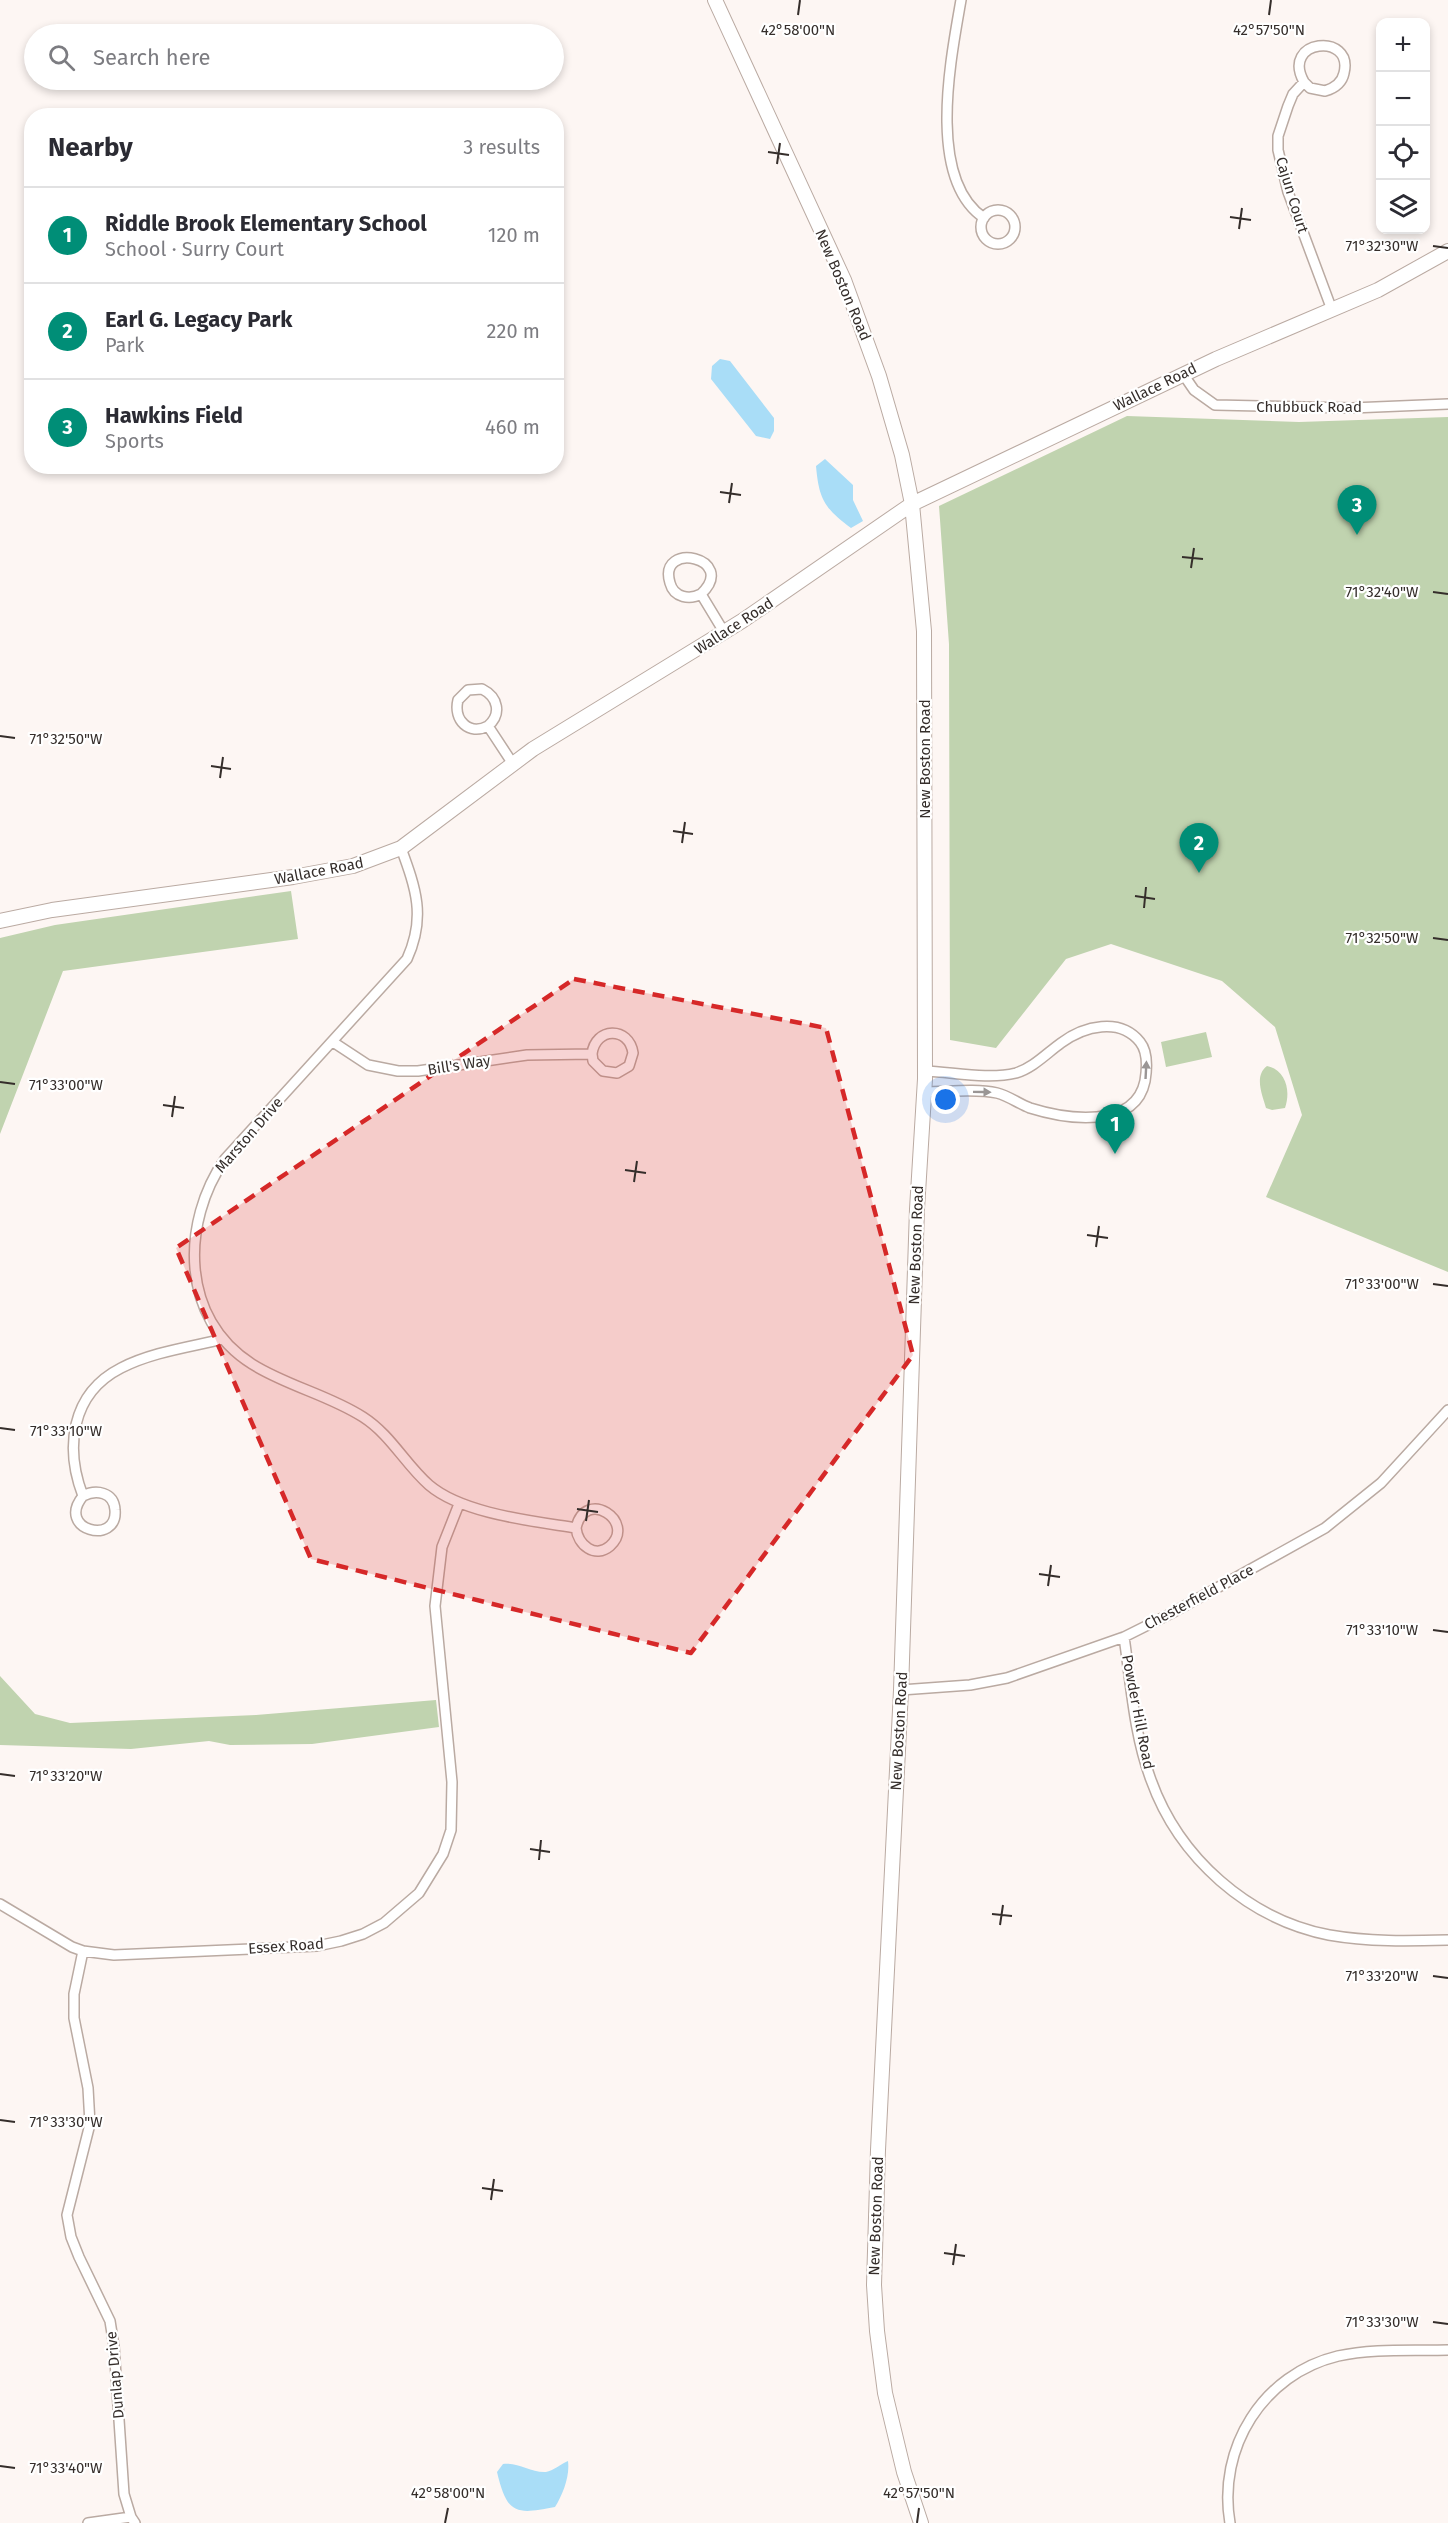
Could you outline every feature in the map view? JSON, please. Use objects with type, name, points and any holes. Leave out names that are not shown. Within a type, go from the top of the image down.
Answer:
[{"type":"street","name":"New Boston Road","points":[[715,0],[854,304],[890,413],[912,504],[924,631],[925,1071],[917,1209],[901,1690],[878,2150],[874,2286],[876,2331],[885,2392],[904,2472],[921,2523]]},
{"type":"street","points":[[961,0],[947,93],[949,142],[953,165],[966,201],[984,218]]},
{"type":"street","points":[[1321,44],[1328,45],[1341,54],[1345,69],[1339,84],[1333,88],[1317,91],[1304,82],[1299,69],[1303,55],[1308,50],[1321,44]]},
{"type":"street","name":"Cajun Court","points":[[1304,82],[1293,94],[1288,106],[1278,136],[1278,150],[1288,192],[1332,310]]},
{"type":"street","name":"Wallace Road","points":[[0,921],[44,911],[293,877],[353,866],[401,848],[533,749],[772,602],[912,504],[1183,374],[1410,274],[1448,251]]},
{"type":"street","name":"Chubbuck Road","points":[[1183,374],[1194,390],[1215,405],[1352,408],[1448,404]]},
{"type":"street","points":[[695,557],[706,565],[710,577],[709,584],[701,594],[695,597],[682,597],[672,588],[669,575],[675,562],[681,558],[695,557]]},
{"type":"street","points":[[701,594],[724,632]]},
{"type":"street","points":[[482,689],[493,697],[497,710],[493,722],[488,726],[476,730],[464,726],[460,721],[457,714],[458,700],[468,690],[482,689]]},
{"type":"street","points":[[488,726],[513,764]]},
{"type":"street","name":"Marston Drive","points":[[401,848],[417,900],[418,925],[415,942],[397,972],[225,1159],[213,1176],[195,1229],[195,1270],[204,1304],[223,1339],[240,1355],[258,1367],[364,1418],[388,1437],[430,1486],[459,1504],[516,1518],[576,1528]]},
{"type":"street","points":[[924,1092],[997,1093],[1042,1111],[1074,1117],[1101,1116],[1119,1112],[1137,1101],[1145,1080],[1146,1058],[1138,1039],[1116,1027],[1104,1026],[1068,1038],[1036,1062],[1018,1072],[1001,1075],[925,1071]]},
{"type":"street","points":[[612,1032],[619,1033],[628,1040],[633,1053],[629,1066],[623,1071],[609,1074],[597,1067],[592,1054],[596,1041],[606,1033],[612,1032]]},
{"type":"street","name":"Bill's Way","points":[[333,1042],[368,1065],[398,1071],[418,1071],[526,1055],[592,1054]]},
{"type":"street","points":[[83,1496],[95,1492],[102,1493],[112,1501],[115,1513],[110,1525],[99,1531],[86,1529],[78,1520],[77,1507],[83,1496],[73,1462],[74,1431],[78,1415],[96,1388],[119,1369],[140,1360],[223,1339]]},
{"type":"street","name":"Chesterfield Place","points":[[901,1690],[970,1685],[1006,1678],[1124,1637],[1170,1614],[1325,1528],[1381,1483],[1448,1410]]},
{"type":"street","name":"Essex Road","points":[[0,1904],[47,1933],[83,1951],[114,1954],[317,1946],[363,1934],[384,1923],[419,1893],[443,1854],[452,1822],[452,1782],[435,1606],[442,1547],[459,1504]]},
{"type":"street","points":[[598,1509],[614,1518],[617,1533],[610,1545],[604,1549],[591,1550],[580,1542],[576,1528],[586,1512],[598,1509]]},
{"type":"street","name":"Powder Hill Road","points":[[1124,1637],[1141,1746],[1151,1780],[1165,1812],[1184,1842],[1206,1869],[1233,1892],[1263,1911],[1306,1929],[1353,1939],[1448,1940]]},
{"type":"street","name":"Dunlap Drive","points":[[83,1951],[74,1994],[74,2018],[88,2088],[90,2112],[88,2135],[68,2215],[71,2237],[79,2258],[110,2321],[114,2346],[124,2494],[133,2520]]},
{"type":"street","points":[[1230,2523],[1227,2487],[1233,2454],[1246,2423],[1279,2385],[1308,2367],[1339,2356],[1448,2350]]},
{"type":"street","points":[[88,2523],[133,2520]]},
{"type":"highlighted area","points":[[574,979],[826,1028],[913,1355],[691,1653],[311,1559],[176,1248]]},
{"type":"green space","points":[[1127,416],[1299,422],[1448,417],[1448,1272],[1266,1197],[1302,1115],[1275,1027],[1222,981],[1111,944],[1066,959],[996,1048],[950,1040],[949,644],[939,506]]},
{"type":"green space","points":[[291,891],[298,939],[63,971],[0,1134],[0,938],[55,925]]},
{"type":"green space","points":[[1206,1032],[1212,1057],[1166,1067],[1161,1042]]},
{"type":"green space","points":[[1267,1066],[1279,1072],[1283,1077],[1287,1088],[1285,1108],[1272,1110],[1266,1108],[1260,1080]]},
{"type":"green space","points":[[0,1676],[35,1714],[70,1723],[256,1715],[436,1700],[439,1727],[312,1744],[230,1745],[209,1741],[131,1749],[0,1745]]},
{"type":"water","points":[[720,359],[730,361],[774,418],[774,431],[770,439],[756,436],[711,379],[712,366]]},
{"type":"water","points":[[825,459],[853,485],[853,500],[863,521],[851,528],[835,515],[821,495],[816,466]]},
{"type":"water","points":[[568,2461],[565,2485],[555,2507],[522,2511],[509,2504],[497,2472],[503,2464],[546,2472]]},
{"type":"place","name":"Hawkins Field","points":[[1357,535]]},
{"type":"place","name":"Earl G. Legacy Park","points":[[1199,873]]},
{"type":"place","name":"Riddle Brook Elementary School","points":[[1115,1154]]}]
